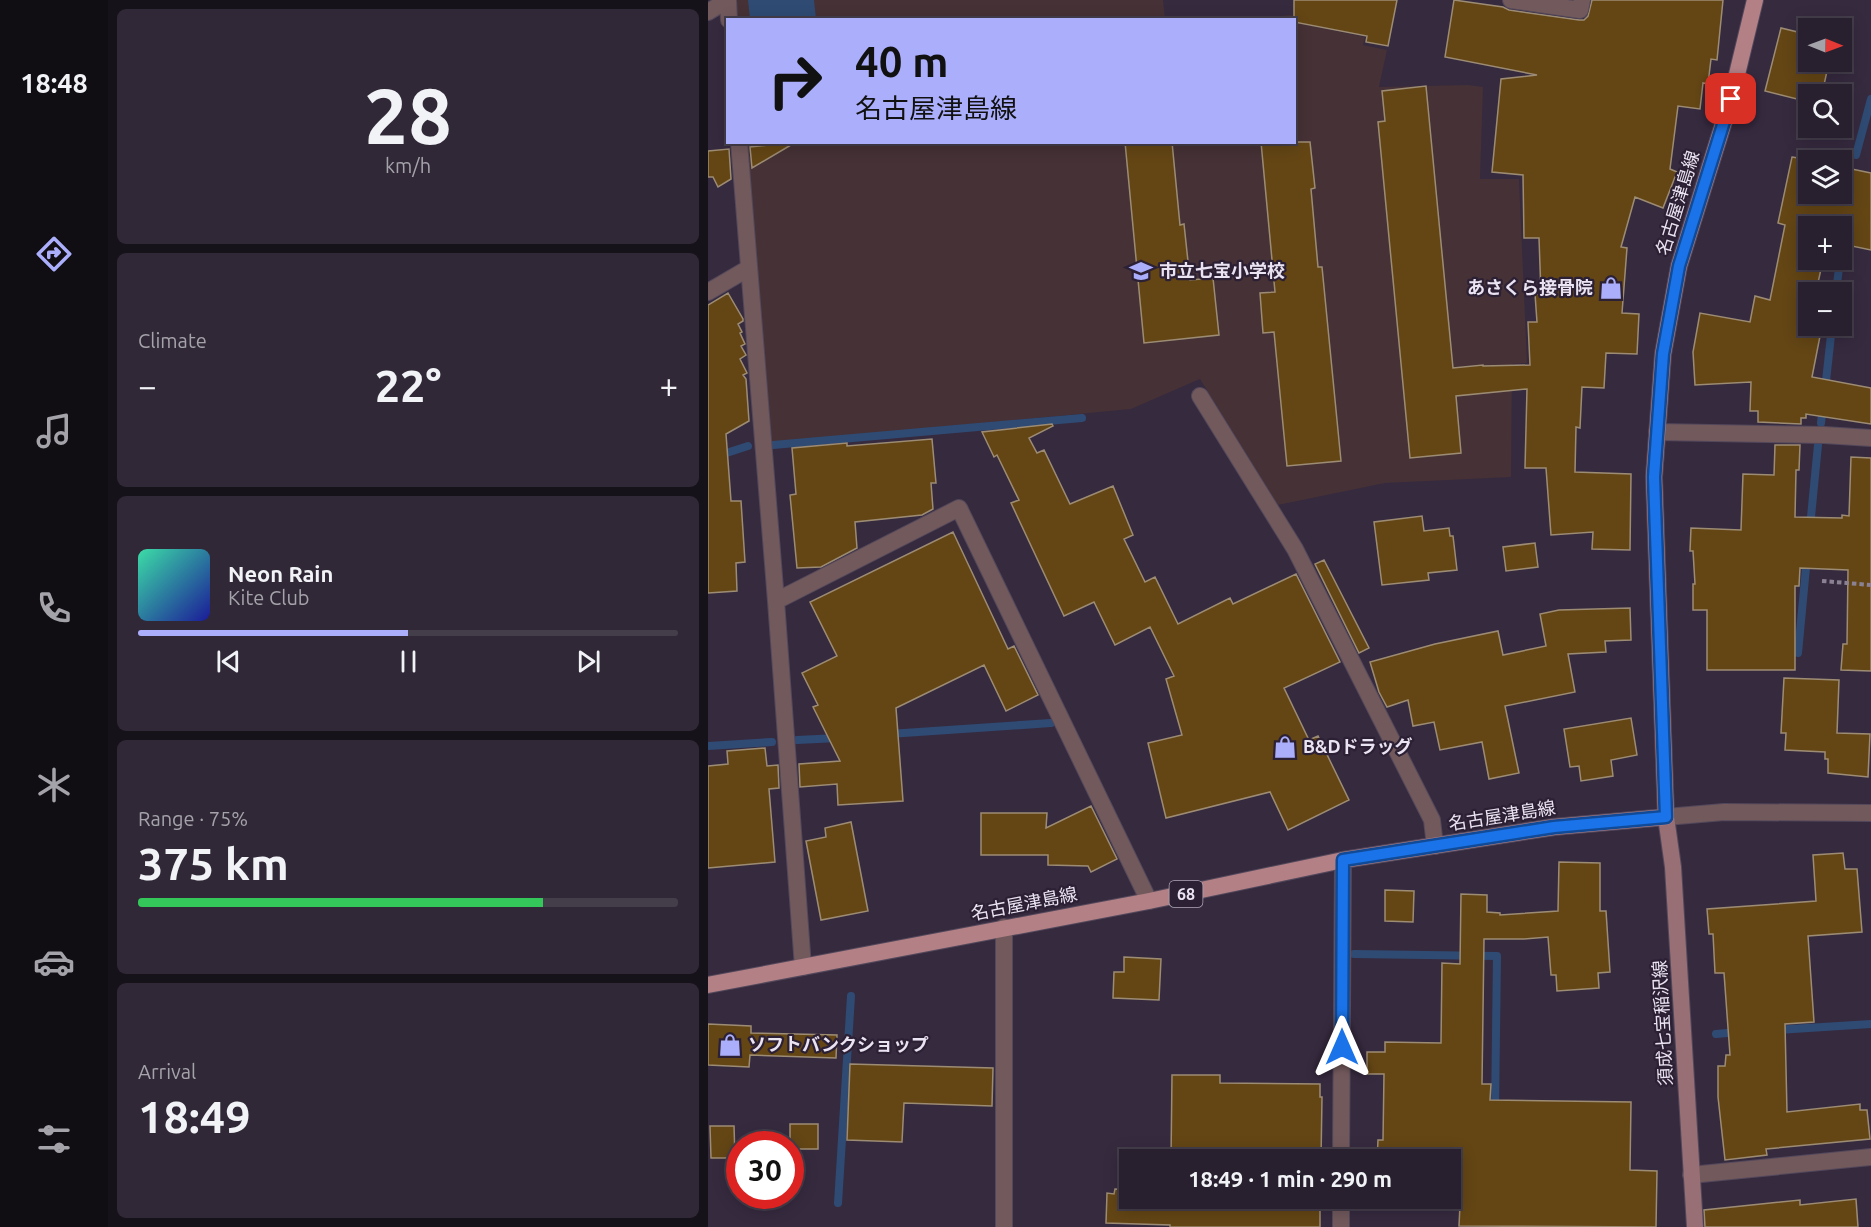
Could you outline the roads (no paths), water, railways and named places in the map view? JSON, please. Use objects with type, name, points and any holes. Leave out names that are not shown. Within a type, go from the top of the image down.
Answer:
[{"type":"main road","name":"名古屋津島線","points":[[708,985],[1149,901],[1343,860],[1554,827],[1666,817],[1654,477],[1663,354],[1679,266],[1731,99],[1755,0]]},
{"type":"main road","name":"須成七宝稲沢線","points":[[1666,817],[1673,867],[1695,1227]]},
{"type":"street","points":[[708,12],[728,0],[729,18]]},
{"type":"street","points":[[1511,0],[1580,10],[1582,0]]},
{"type":"street","points":[[739,144],[803,967]]},
{"type":"street","points":[[708,292],[749,268]]},
{"type":"street","points":[[1200,396],[1295,549],[1432,820],[1435,846]]},
{"type":"street","points":[[1657,432],[1871,438]]},
{"type":"street","points":[[776,601],[959,508],[1149,901]]},
{"type":"street","points":[[1666,817],[1724,812],[1871,813]]},
{"type":"street","points":[[1341,1149],[1343,860]]},
{"type":"street","points":[[1004,927],[1004,1227]]},
{"type":"street","points":[[1691,1175],[1871,1157]]},
{"type":"street","points":[[1341,1209],[1341,1227]]},
{"type":"water","points":[[748,0],[814,0],[816,18],[750,18]]},
{"type":"waterway","points":[[1856,155],[1871,99]]},
{"type":"waterway","points":[[1837,282],[1839,270]]},
{"type":"waterway","points":[[1825,390],[1831,336]]},
{"type":"waterway","points":[[1821,423],[1823,406]]},
{"type":"waterway","points":[[773,445],[1082,418]]},
{"type":"waterway","points":[[1810,527],[1818,445]]},
{"type":"waterway","points":[[708,459],[748,446]]},
{"type":"waterway","points":[[1798,653],[1807,557]]},
{"type":"waterway","points":[[889,734],[1051,723]]},
{"type":"waterway","points":[[797,740],[838,738]]},
{"type":"waterway","points":[[708,746],[772,742]]},
{"type":"waterway","points":[[1354,954],[1497,956],[1495,1110]]},
{"type":"waterway","points":[[838,1203],[851,996]]},
{"type":"waterway","points":[[1776,1030],[1871,1024]]},
{"type":"waterway","points":[[1716,1034],[1739,1032]]},
{"type":"place","name":"市立七宝小学校","points":[[1141,271]]},
{"type":"place","name":"あさくら接骨院","points":[[1611,288]]},
{"type":"place","name":"B&Dドラッグ","points":[[1285,747]]},
{"type":"place","name":"ソフトバンクショップ","points":[[730,1045]]}]
